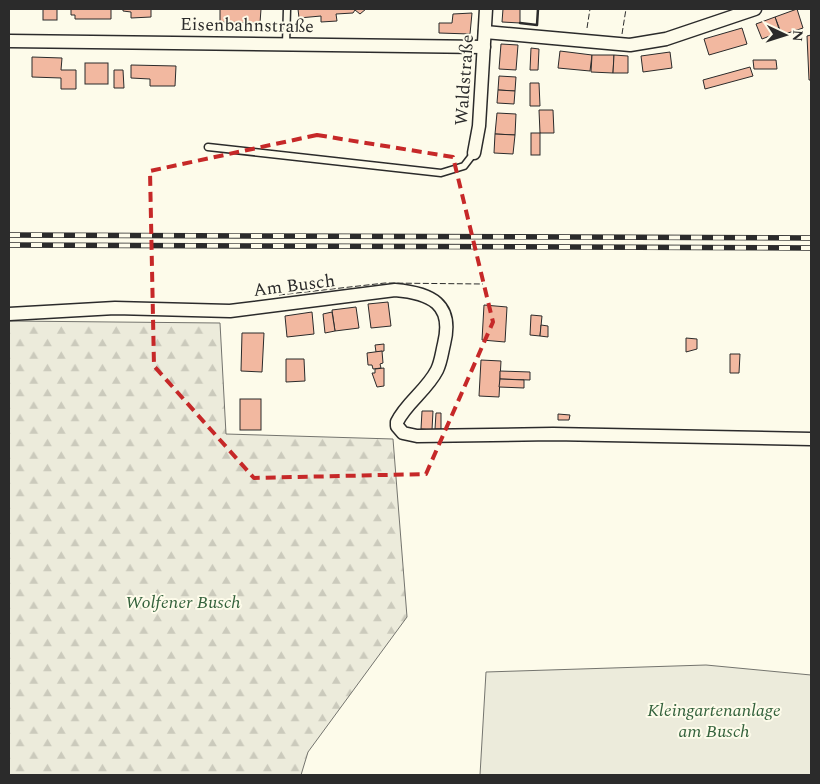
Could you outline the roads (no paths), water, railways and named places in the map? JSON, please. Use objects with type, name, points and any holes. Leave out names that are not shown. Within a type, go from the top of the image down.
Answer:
[{"type":"street","name":"Waldstraße","points":[[474,153],[479,126],[486,9]]},
{"type":"street","points":[[485,32],[611,44],[639,44],[666,40],[755,9]]},
{"type":"street","name":"Eisenbahnstraße","points":[[9,41],[484,48]]},
{"type":"street","name":"Am Busch","points":[[9,314],[115,308],[230,311],[395,290],[412,292],[428,296],[439,305],[445,314],[447,325],[437,370],[399,419],[397,426],[403,433],[417,436],[554,434],[811,439]]},
{"type":"lane","points":[[286,44],[287,9]]},
{"type":"lane","points":[[208,147],[441,172],[464,166],[474,153]]},
{"type":"railway","points":[[9,235],[811,238]]},
{"type":"railway","points":[[9,245],[811,248]]},
{"type":"park label","name":"Wolfener Busch","points":[[183,602]]},
{"type":"park label","name":"Kleingartenanlage am Busch","points":[[714,720]]}]
